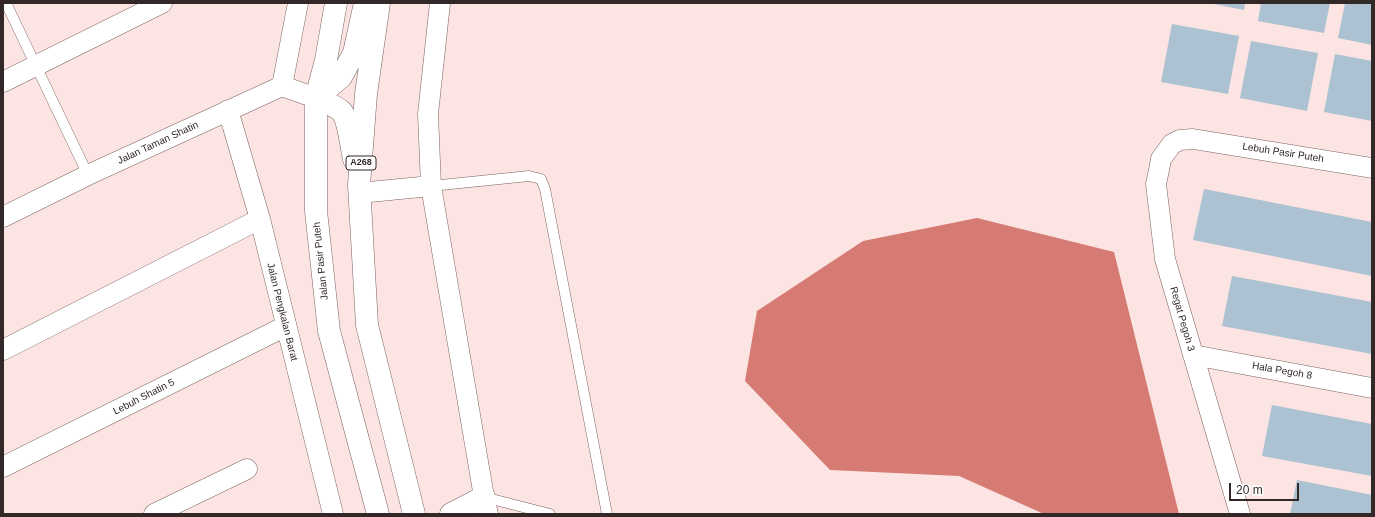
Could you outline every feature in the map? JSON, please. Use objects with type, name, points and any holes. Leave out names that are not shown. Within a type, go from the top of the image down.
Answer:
[{"type":"main road","name":"Jalan Pasir Puteh","points":[[336,3],[326,60],[316,98],[316,212],[329,331],[378,514]]},
{"type":"main road","points":[[359,189],[346,120],[342,112],[330,104],[316,98],[341,77],[351,59],[354,53],[365,3]]},
{"type":"main road","name":"A268","points":[[379,3],[366,94],[359,189],[367,325],[414,514]]},
{"type":"main road","points":[[451,514],[486,506]]},
{"type":"street","points":[[3,82],[162,3]]},
{"type":"street","points":[[298,3],[282,86],[316,98]]},
{"type":"street","points":[[440,3],[428,114],[431,186],[486,506]]},
{"type":"street","name":"Jalan Taman Shatin","points":[[3,217],[88,175],[282,86]]},
{"type":"street","name":"Jalan Pengkalan Barat","points":[[228,110],[260,219],[333,514]]},
{"type":"street","name":"Lebuh Pasir Puteh","points":[[1193,139],[1372,168]]},
{"type":"street","name":"Regat Pegoh 3","points":[[1193,139],[1180,140],[1172,144],[1161,159],[1156,184],[1165,259],[1240,514]]},
{"type":"street","points":[[359,189],[431,186]]},
{"type":"street","points":[[3,350],[260,219]]},
{"type":"street","name":"Lebuh Shatin 5","points":[[3,467],[286,326]]},
{"type":"street","name":"Hala Pegoh 8","points":[[1193,355],[1372,388]]},
{"type":"street","points":[[154,514],[247,469]]},
{"type":"lane","points":[[6,3],[88,175]]},
{"type":"lane","points":[[431,186],[529,176],[541,179],[545,188],[607,514]]},
{"type":"lane","points":[[486,506],[550,514]]},
{"type":"shaded area","points":[[977,218],[1114,252],[1179,514],[1044,514],[959,476],[830,470],[745,381],[757,311],[863,241]]},
{"type":"building","points":[[1209,3],[1245,3],[1244,10]]},
{"type":"building","points":[[1261,3],[1330,3],[1324,33],[1258,21]]},
{"type":"building","points":[[1345,3],[1372,3],[1372,45],[1338,38]]},
{"type":"building","points":[[1172,24],[1239,36],[1228,94],[1161,82]]},
{"type":"building","points":[[1251,41],[1318,53],[1307,111],[1240,98]]},
{"type":"building","points":[[1335,54],[1372,61],[1372,121],[1324,112]]},
{"type":"building","points":[[1204,189],[1372,222],[1372,276],[1193,240]]},
{"type":"building","points":[[1232,276],[1372,302],[1372,354],[1222,326]]},
{"type":"building","points":[[1272,405],[1372,424],[1372,476],[1262,456]]},
{"type":"building","points":[[1297,480],[1372,495],[1372,514],[1290,514]]}]
